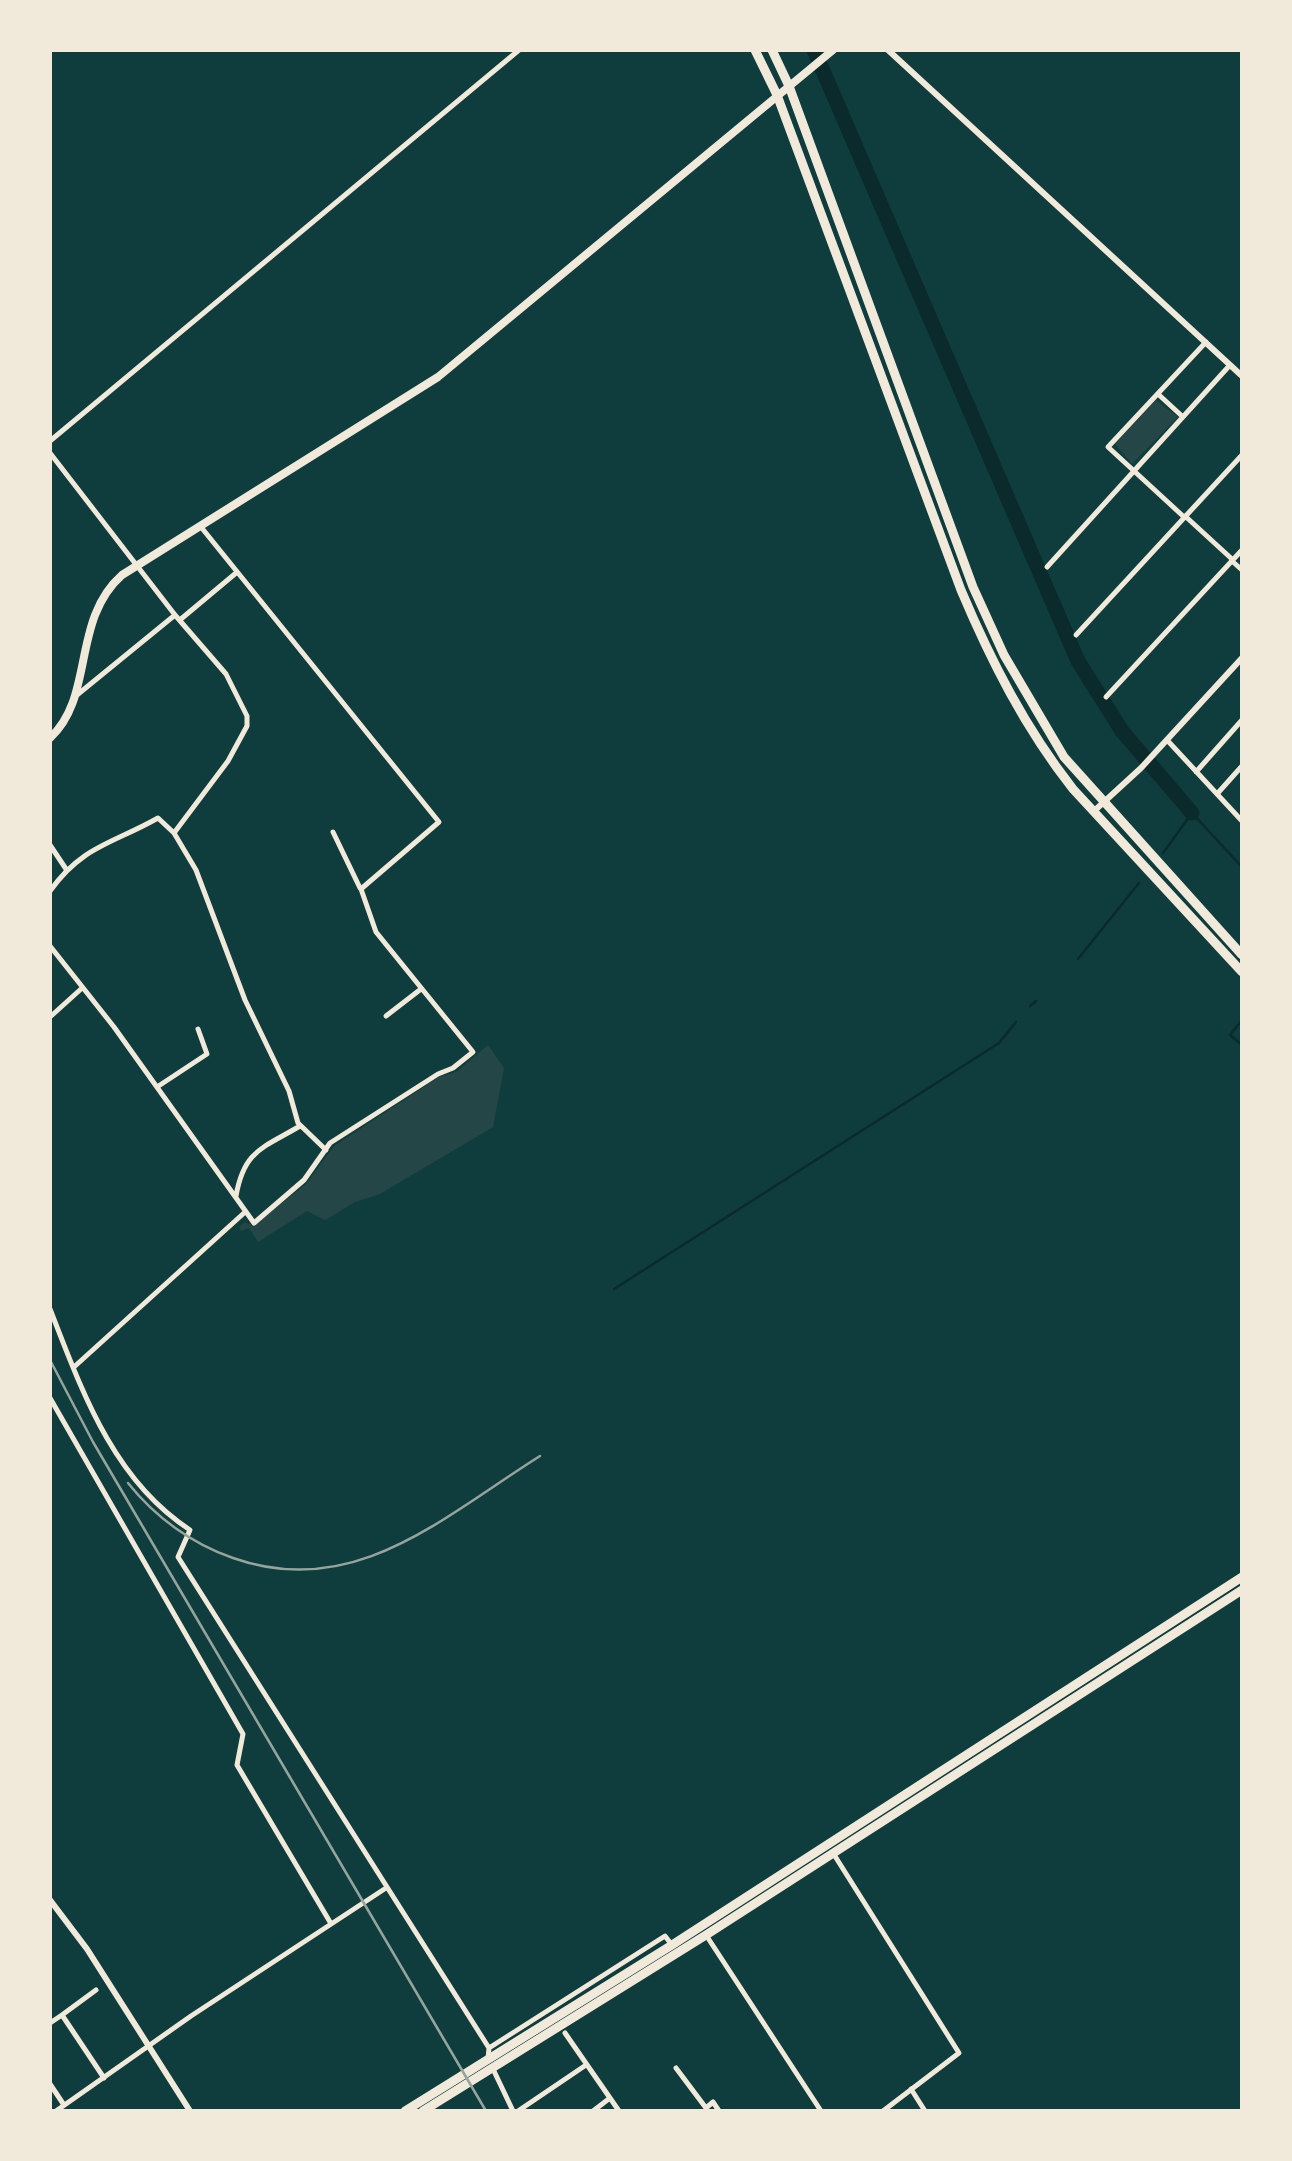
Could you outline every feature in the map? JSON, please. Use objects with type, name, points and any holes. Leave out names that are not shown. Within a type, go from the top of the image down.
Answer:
[{"type":"highway","points":[[755,50],[778,95],[992,664],[1052,763],[1092,812],[1242,972]]},
{"type":"highway","points":[[772,50],[981,604],[1004,655],[1064,756],[1242,954]]},
{"type":"highway","points":[[423,2111],[672,1945],[1242,1577]]},
{"type":"highway","points":[[493,2064],[706,1935],[1242,1590]]},
{"type":"highway","points":[[406,2111],[459,2086]]},
{"type":"main road","points":[[50,738],[64,721],[74,698],[94,612],[114,582],[438,376],[830,53]]},
{"type":"street","points":[[50,441],[519,50]]},
{"type":"street","points":[[888,50],[1242,376]]},
{"type":"street","points":[[1206,342],[1108,447],[1242,570]]},
{"type":"street","points":[[1046,567],[1230,365]]},
{"type":"street","points":[[1158,394],[1183,417]]},
{"type":"street","points":[[50,454],[231,682],[247,716],[246,726],[228,760],[174,833]]},
{"type":"street","points":[[1076,635],[1242,455]]},
{"type":"street","points":[[200,525],[439,822],[360,889]]},
{"type":"street","points":[[1106,697],[1242,550]]},
{"type":"street","points":[[74,698],[238,572]]},
{"type":"street","points":[[1092,812],[1141,768],[1242,658]]},
{"type":"street","points":[[1196,772],[1242,720]]},
{"type":"street","points":[[1167,740],[1240,816]]},
{"type":"street","points":[[1217,794],[1242,766]]},
{"type":"street","points":[[50,891],[66,869],[91,849],[158,818],[174,833],[196,870],[245,1000],[289,1092],[300,1126],[326,1150]]},
{"type":"street","points":[[50,946],[254,1223],[304,1180],[330,1143],[438,1074],[454,1068],[473,1052],[376,932],[332,832]]},
{"type":"street","points":[[51,849],[66,869]]},
{"type":"street","points":[[386,1016],[421,988]]},
{"type":"street","points":[[50,1017],[81,989]]},
{"type":"street","points":[[157,1087],[206,1054],[198,1029]]},
{"type":"street","points":[[236,1196],[244,1165],[251,1157],[300,1126]]},
{"type":"street","points":[[74,1367],[244,1213]]},
{"type":"street","points":[[50,1308],[84,1396],[127,1470],[170,1518],[190,1530],[178,1557],[489,2048]]},
{"type":"street","points":[[50,1398],[243,1734],[236,1765],[330,1922]]},
{"type":"street","points":[[833,1853],[959,2052],[883,2111]]},
{"type":"street","points":[[56,2111],[330,1922],[386,1888]]},
{"type":"street","points":[[50,1900],[87,1949],[190,2111]]},
{"type":"street","points":[[706,1935],[821,2111]]},
{"type":"street","points":[[586,2065],[516,2111],[486,2054],[489,2048],[665,1936],[672,1945]]},
{"type":"street","points":[[50,2023],[96,1990]]},
{"type":"street","points":[[62,2015],[104,2078]]},
{"type":"street","points":[[565,2033],[619,2111]]},
{"type":"street","points":[[676,2068],[704,2109],[713,2102],[719,2111]]},
{"type":"street","points":[[50,2084],[64,2105]]},
{"type":"street","points":[[911,2089],[925,2111]]},
{"type":"street","points":[[593,2111],[610,2098]]},
{"type":"shaded area","points":[[1156,400],[1178,417],[1132,464],[1115,444]]},
{"type":"shaded area","points":[[488,1045],[504,1068],[493,1127],[380,1194],[355,1202],[325,1220],[307,1211],[258,1242],[249,1228],[241,1231],[239,1227],[245,1222],[253,1226],[306,1184],[334,1146],[439,1077],[456,1072]]},
{"type":"waterway","points":[[814,50],[1078,661],[1122,731],[1192,813]]},
{"type":"waterway","points":[[1163,853],[1192,813],[1242,867]]},
{"type":"waterway","points":[[1078,959],[1139,883]]},
{"type":"waterway","points":[[1030,1006],[1036,1001]]},
{"type":"waterway","points":[[1242,1020],[1230,1035],[1242,1045]]},
{"type":"waterway","points":[[614,1289],[999,1043],[1016,1022]]},
{"type":"railway","points":[[50,1360],[93,1442],[486,2111]]},
{"type":"railway","points":[[128,1483],[175,1528],[218,1552],[277,1568],[318,1569],[358,1561],[396,1546],[540,1456]]}]
